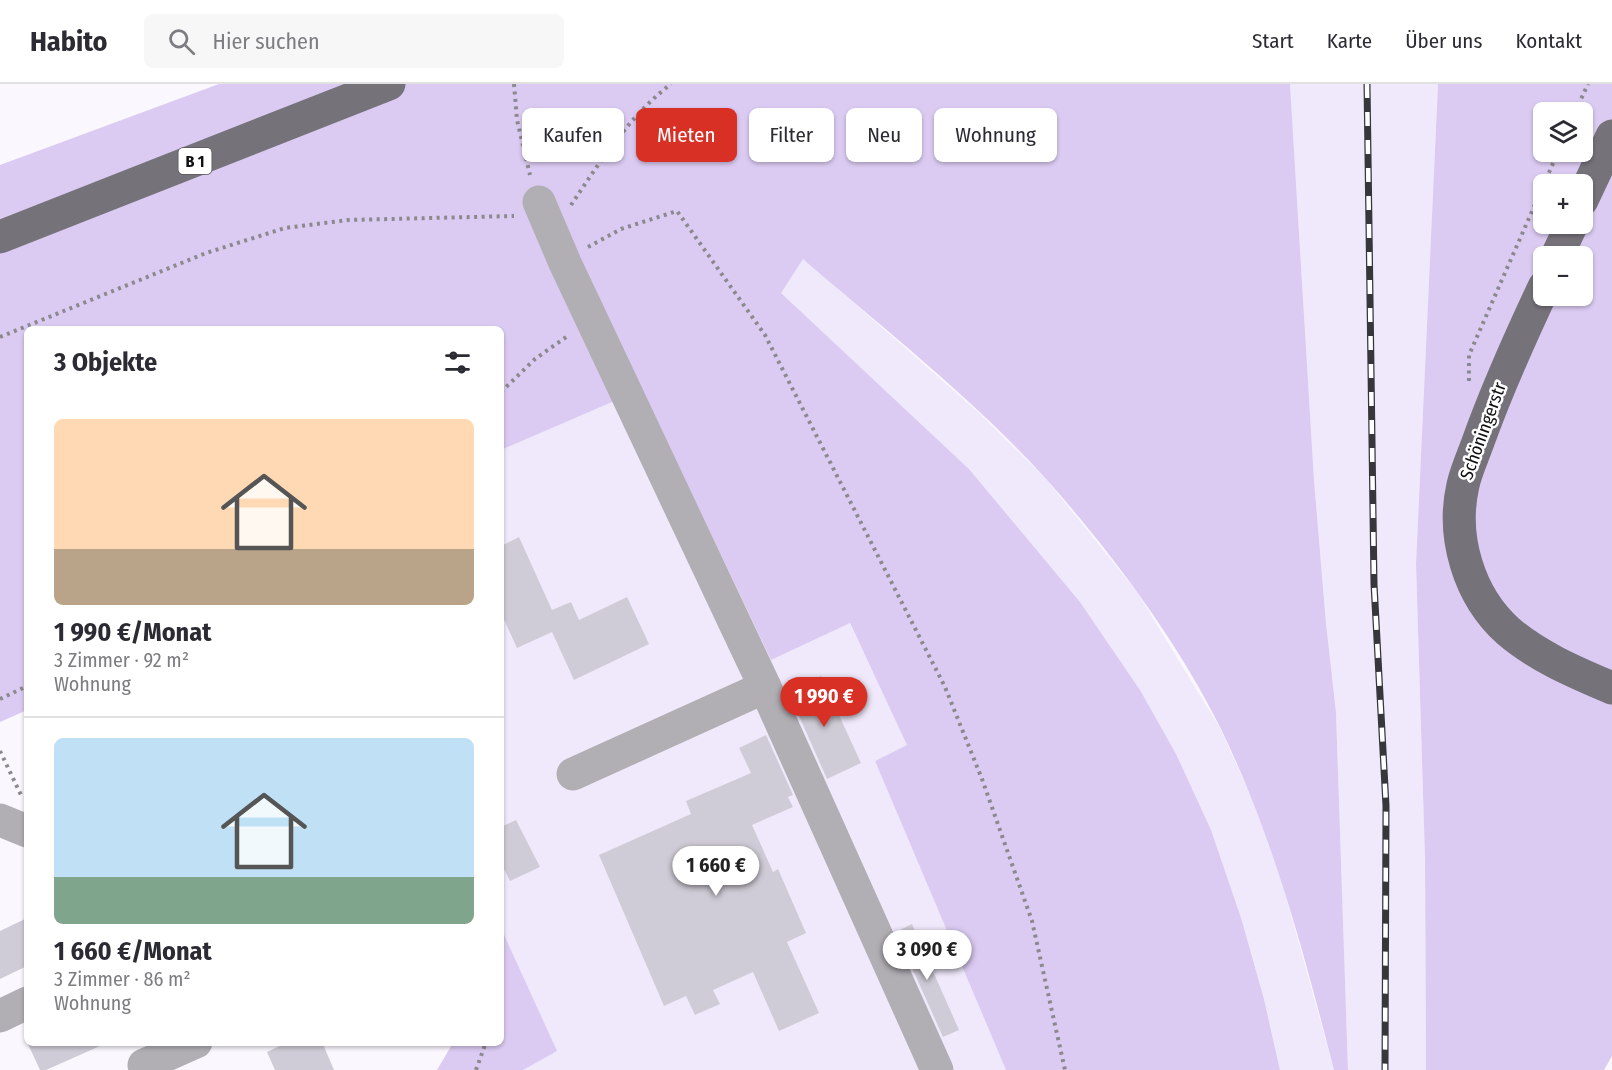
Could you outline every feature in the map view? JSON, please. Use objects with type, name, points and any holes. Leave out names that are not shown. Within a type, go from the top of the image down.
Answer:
[{"type":"main road","name":"B 1","points":[[0,237],[389,84]]},
{"type":"main road","points":[[1593,177],[1612,136]]},
{"type":"main road","name":"Schöningerstr","points":[[1535,306],[1493,400],[1462,486],[1461,546],[1470,578],[1485,604],[1508,631],[1537,652],[1612,688]]},
{"type":"street","points":[[543,210],[565,263],[765,687],[938,1070]]},
{"type":"street","points":[[573,774],[765,687]]},
{"type":"street","points":[[11,809],[24,827]]},
{"type":"street","points":[[0,1016],[24,1004]]},
{"type":"street","points":[[141,1059],[183,1046]]},
{"type":"path","points":[[514,84],[517,120],[532,184],[543,210]]},
{"type":"path","points":[[27,326],[206,253],[285,228],[369,219],[517,216],[543,210],[568,209],[632,120],[671,84]]},
{"type":"path","points":[[1580,102],[1588,84]]},
{"type":"path","points":[[565,263],[598,239],[677,211],[765,335],[945,687],[982,779],[1032,921],[1065,1070]]},
{"type":"path","points":[[504,389],[535,359],[592,319]]},
{"type":"path","points":[[0,337],[24,327]]},
{"type":"path","points":[[0,699],[24,687]]},
{"type":"path","points":[[0,751],[11,809]]},
{"type":"path","points":[[476,1070],[485,1046]]},
{"type":"shaded area","points":[[219,84],[1290,84],[1314,480],[1336,712],[1348,1070],[1334,1070],[1286,897],[1240,770],[1204,696],[1164,631],[1096,537],[1019,450],[960,393],[803,259],[781,293],[969,469],[1080,602],[1140,690],[1176,754],[1211,830],[1242,921],[1264,999],[1280,1070],[1006,1070],[875,761],[907,745],[850,623],[771,660],[642,389],[504,449],[504,326],[24,326],[24,711],[0,722],[0,165]]},
{"type":"shaded area","points":[[1290,84],[1438,84],[1416,564],[1425,859],[1426,1070],[1348,1070],[1336,712],[1314,480]]},
{"type":"shaded area","points":[[1438,84],[1612,84],[1612,1056],[1604,1070],[1426,1070],[1425,859],[1416,564]]},
{"type":"shaded area","points":[[803,258],[978,412],[1046,479],[1137,592],[1220,728],[1250,794],[1273,850],[1334,1070],[1280,1070],[1264,999],[1242,921],[1140,690],[1080,602],[969,469],[780,293]]},
{"type":"shaded area","points":[[642,388],[771,660],[849,622],[908,745],[875,761],[1006,1070],[523,1070],[556,1051],[504,935],[504,449]]},
{"type":"shaded area","points":[[504,935],[557,1051],[523,1070],[437,1070],[451,1046],[504,1046]]},
{"type":"building","points":[[519,537],[552,610],[571,602],[579,620],[627,597],[649,644],[574,680],[552,632],[517,648],[504,620],[504,544]]},
{"type":"building","points":[[821,676],[861,763],[827,779],[788,691]]},
{"type":"building","points":[[766,735],[793,795],[788,797],[793,807],[752,825],[773,872],[778,869],[806,933],[787,942],[819,1013],[779,1031],[753,972],[713,990],[720,1004],[695,1015],[686,996],[664,1006],[599,855],[691,814],[686,801],[751,773],[739,748]]},
{"type":"building","points":[[516,820],[540,867],[510,881],[504,869],[504,826]]},
{"type":"building","points":[[24,919],[24,967],[0,979],[0,931]]},
{"type":"building","points":[[912,924],[959,1030],[943,1037],[896,932]]},
{"type":"building","points":[[29,1046],[100,1046],[46,1070],[40,1070]]},
{"type":"building","points":[[280,1046],[324,1046],[334,1070],[275,1070],[267,1052]]},
{"type":"railway","points":[[1367,84],[1374,584],[1386,806],[1385,1070]]}]
